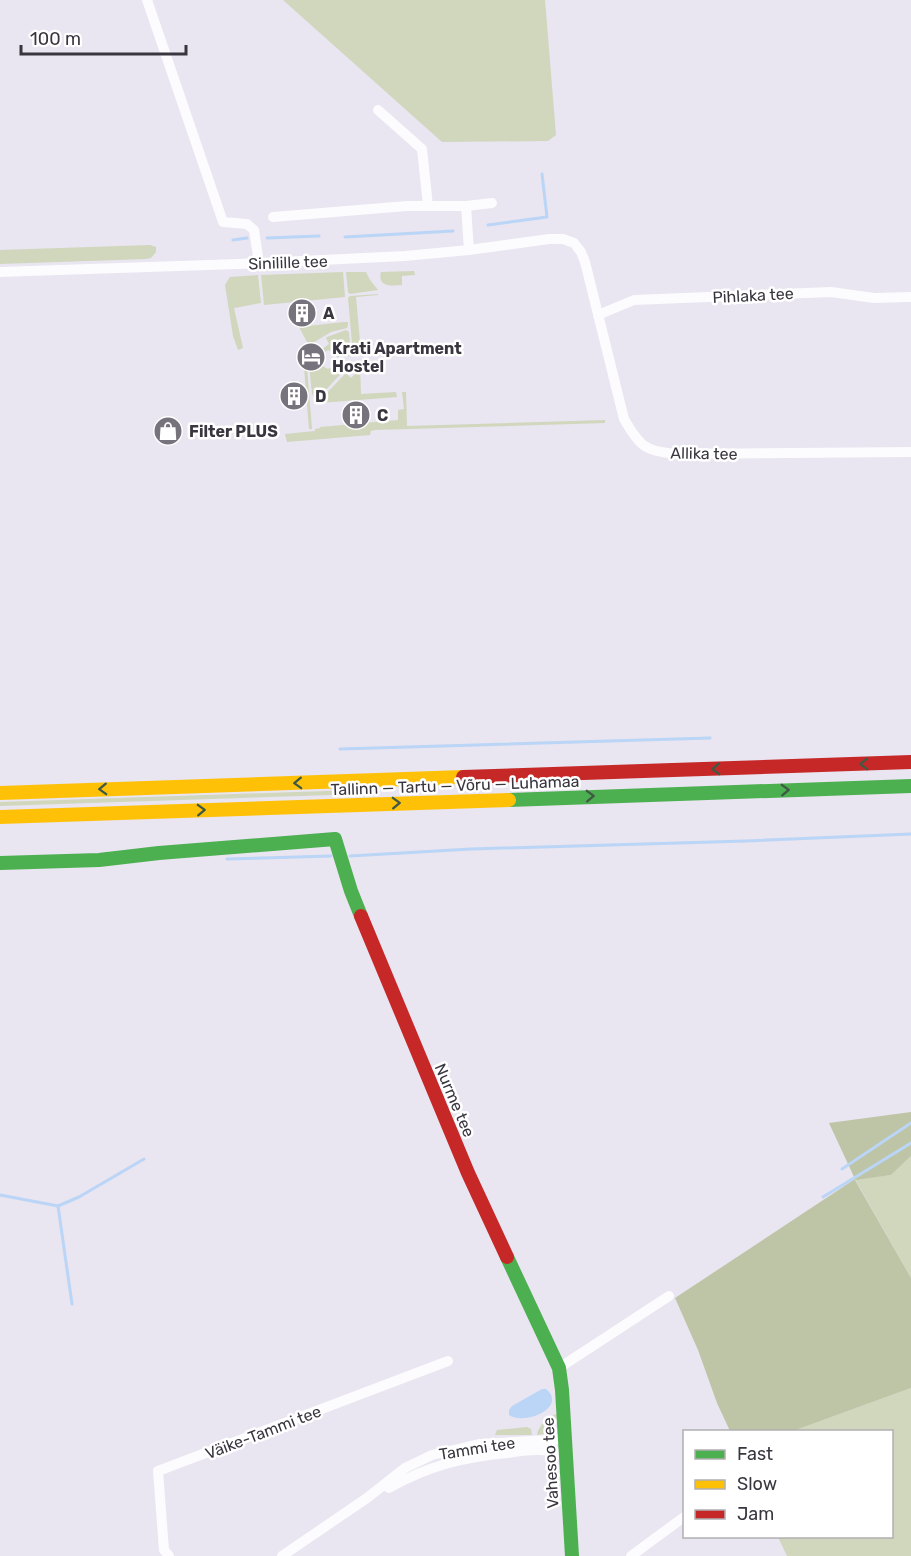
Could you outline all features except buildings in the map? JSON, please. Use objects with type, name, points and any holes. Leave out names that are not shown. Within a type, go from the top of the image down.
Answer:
[{"type":"main road","name":"Tallinn — Tartu — Võru — Luhamaa","points":[[0,793],[911,762]]},
{"type":"main road","name":"Tallinn — Tartu — Võru — Luhamaa","points":[[0,817],[911,786]]},
{"type":"main road","name":"Nurme tee","points":[[0,863],[99,860],[159,853],[334,840],[370,941],[468,1173],[559,1368]]},
{"type":"main road","name":"Vahesoo tee","points":[[559,1368],[567,1457],[572,1556]]},
{"type":"street","points":[[147,0],[223,222],[247,224],[254,230],[259,263]]},
{"type":"street","points":[[378,110],[422,149],[428,206]]},
{"type":"street","points":[[273,217],[407,206],[466,206],[492,203]]},
{"type":"street","points":[[466,206],[469,250]]},
{"type":"street","name":"Sinilille tee","points":[[0,272],[405,256],[563,238],[574,243]]},
{"type":"street","name":"Allika tee","points":[[574,243],[585,262],[624,420],[642,446],[676,454],[911,452]]},
{"type":"street","name":"Pihlaka tee","points":[[598,315],[634,300],[831,292],[874,298],[911,297]]},
{"type":"street","points":[[559,1368],[669,1296]]},
{"type":"street","name":"Väike-Tammi tee","points":[[169,1556],[164,1550],[158,1471],[448,1361]]},
{"type":"street","name":"Tammi tee","points":[[282,1556],[367,1498],[405,1468],[432,1455],[478,1444],[565,1439]]},
{"type":"street","name":"Tammi tee","points":[[367,1498],[425,1470],[464,1458],[536,1450],[551,1450],[567,1457]]},
{"type":"street","points":[[632,1556],[683,1518]]},
{"type":"green space","points":[[283,0],[545,0],[556,135],[548,141],[442,142]]},
{"type":"green space","points":[[150,245],[156,247],[156,252],[151,258],[146,259],[0,264],[0,250]]},
{"type":"green space","points":[[414,271],[415,275],[402,276],[402,285],[394,286],[383,283],[380,277],[381,272]]},
{"type":"green space","points":[[343,272],[345,297],[264,305],[261,275]]},
{"type":"green space","points":[[346,272],[366,272],[378,290],[350,294]]},
{"type":"green space","points":[[258,275],[261,303],[234,308],[243,348],[238,350],[233,336],[225,285],[230,277]]},
{"type":"green space","points":[[378,294],[356,297],[361,353],[353,354],[348,298]]},
{"type":"green space","points":[[348,322],[347,328],[331,332],[311,344],[307,342],[299,327]]},
{"type":"green space","points":[[346,330],[349,332],[351,356],[337,357],[328,350],[323,353],[318,352],[329,344],[327,337]]},
{"type":"green space","points":[[352,362],[319,397],[314,397],[309,364],[319,364],[328,369],[339,363]]},
{"type":"green space","points":[[360,364],[361,394],[396,392],[397,397],[320,403],[346,373],[351,378],[359,370],[354,365]]},
{"type":"green space","points":[[304,367],[307,367],[312,429],[309,429]]},
{"type":"green space","points":[[402,392],[406,392],[407,426],[605,420],[605,423],[375,430],[371,431],[370,435],[287,442],[285,434],[315,431],[320,427],[398,420],[398,410],[404,409]]},
{"type":"green space","points":[[355,790],[363,794],[0,806],[0,802]]},
{"type":"green space","points":[[911,1112],[911,1156],[891,1175],[855,1180],[911,1278],[911,1388],[796,1430],[730,1430],[675,1298],[855,1179],[829,1123]]},
{"type":"green space","points":[[911,1156],[911,1278],[855,1179],[891,1175]]},
{"type":"green space","points":[[911,1388],[911,1556],[787,1556],[778,1538],[893,1538],[893,1430],[796,1430]]},
{"type":"green space","points":[[557,1414],[552,1429],[537,1435],[544,1422]]},
{"type":"green space","points":[[527,1427],[531,1429],[532,1435],[495,1435],[497,1430]]},
{"type":"water","points":[[546,1389],[552,1402],[542,1413],[525,1418],[509,1415],[512,1406]]},
{"type":"waterway","points":[[488,225],[547,217],[542,174]]},
{"type":"waterway","points":[[345,237],[453,231]]},
{"type":"waterway","points":[[267,238],[319,236]]},
{"type":"waterway","points":[[233,240],[247,238]]},
{"type":"waterway","points":[[340,749],[710,738]]},
{"type":"waterway","points":[[350,856],[471,849],[911,834]]},
{"type":"waterway","points":[[227,859],[331,856]]},
{"type":"waterway","points":[[842,1169],[911,1123]]},
{"type":"waterway","points":[[823,1197],[911,1143]]},
{"type":"waterway","points":[[0,1195],[58,1206],[79,1197],[144,1159]]},
{"type":"waterway","points":[[58,1206],[72,1304]]},
{"type":"traffic: fast","points":[[509,800],[911,786]]},
{"type":"traffic: fast","points":[[0,863],[99,860],[335,839],[361,916]]},
{"type":"traffic: fast","points":[[507,1257],[559,1368],[572,1556]]},
{"type":"traffic: slow","points":[[0,793],[463,777]]},
{"type":"traffic: slow","points":[[0,817],[509,800]]},
{"type":"traffic: jam","points":[[463,777],[911,762]]},
{"type":"traffic: jam","points":[[361,916],[468,1173],[507,1257]]},
{"type":"place","name":"A","points":[[302,313]]},
{"type":"place","name":"Krati Apartment Hostel","points":[[311,357]]},
{"type":"place","name":"D","points":[[294,396]]},
{"type":"place","name":"C","points":[[356,415]]},
{"type":"place","name":"Filter PLUS","points":[[168,431]]}]
